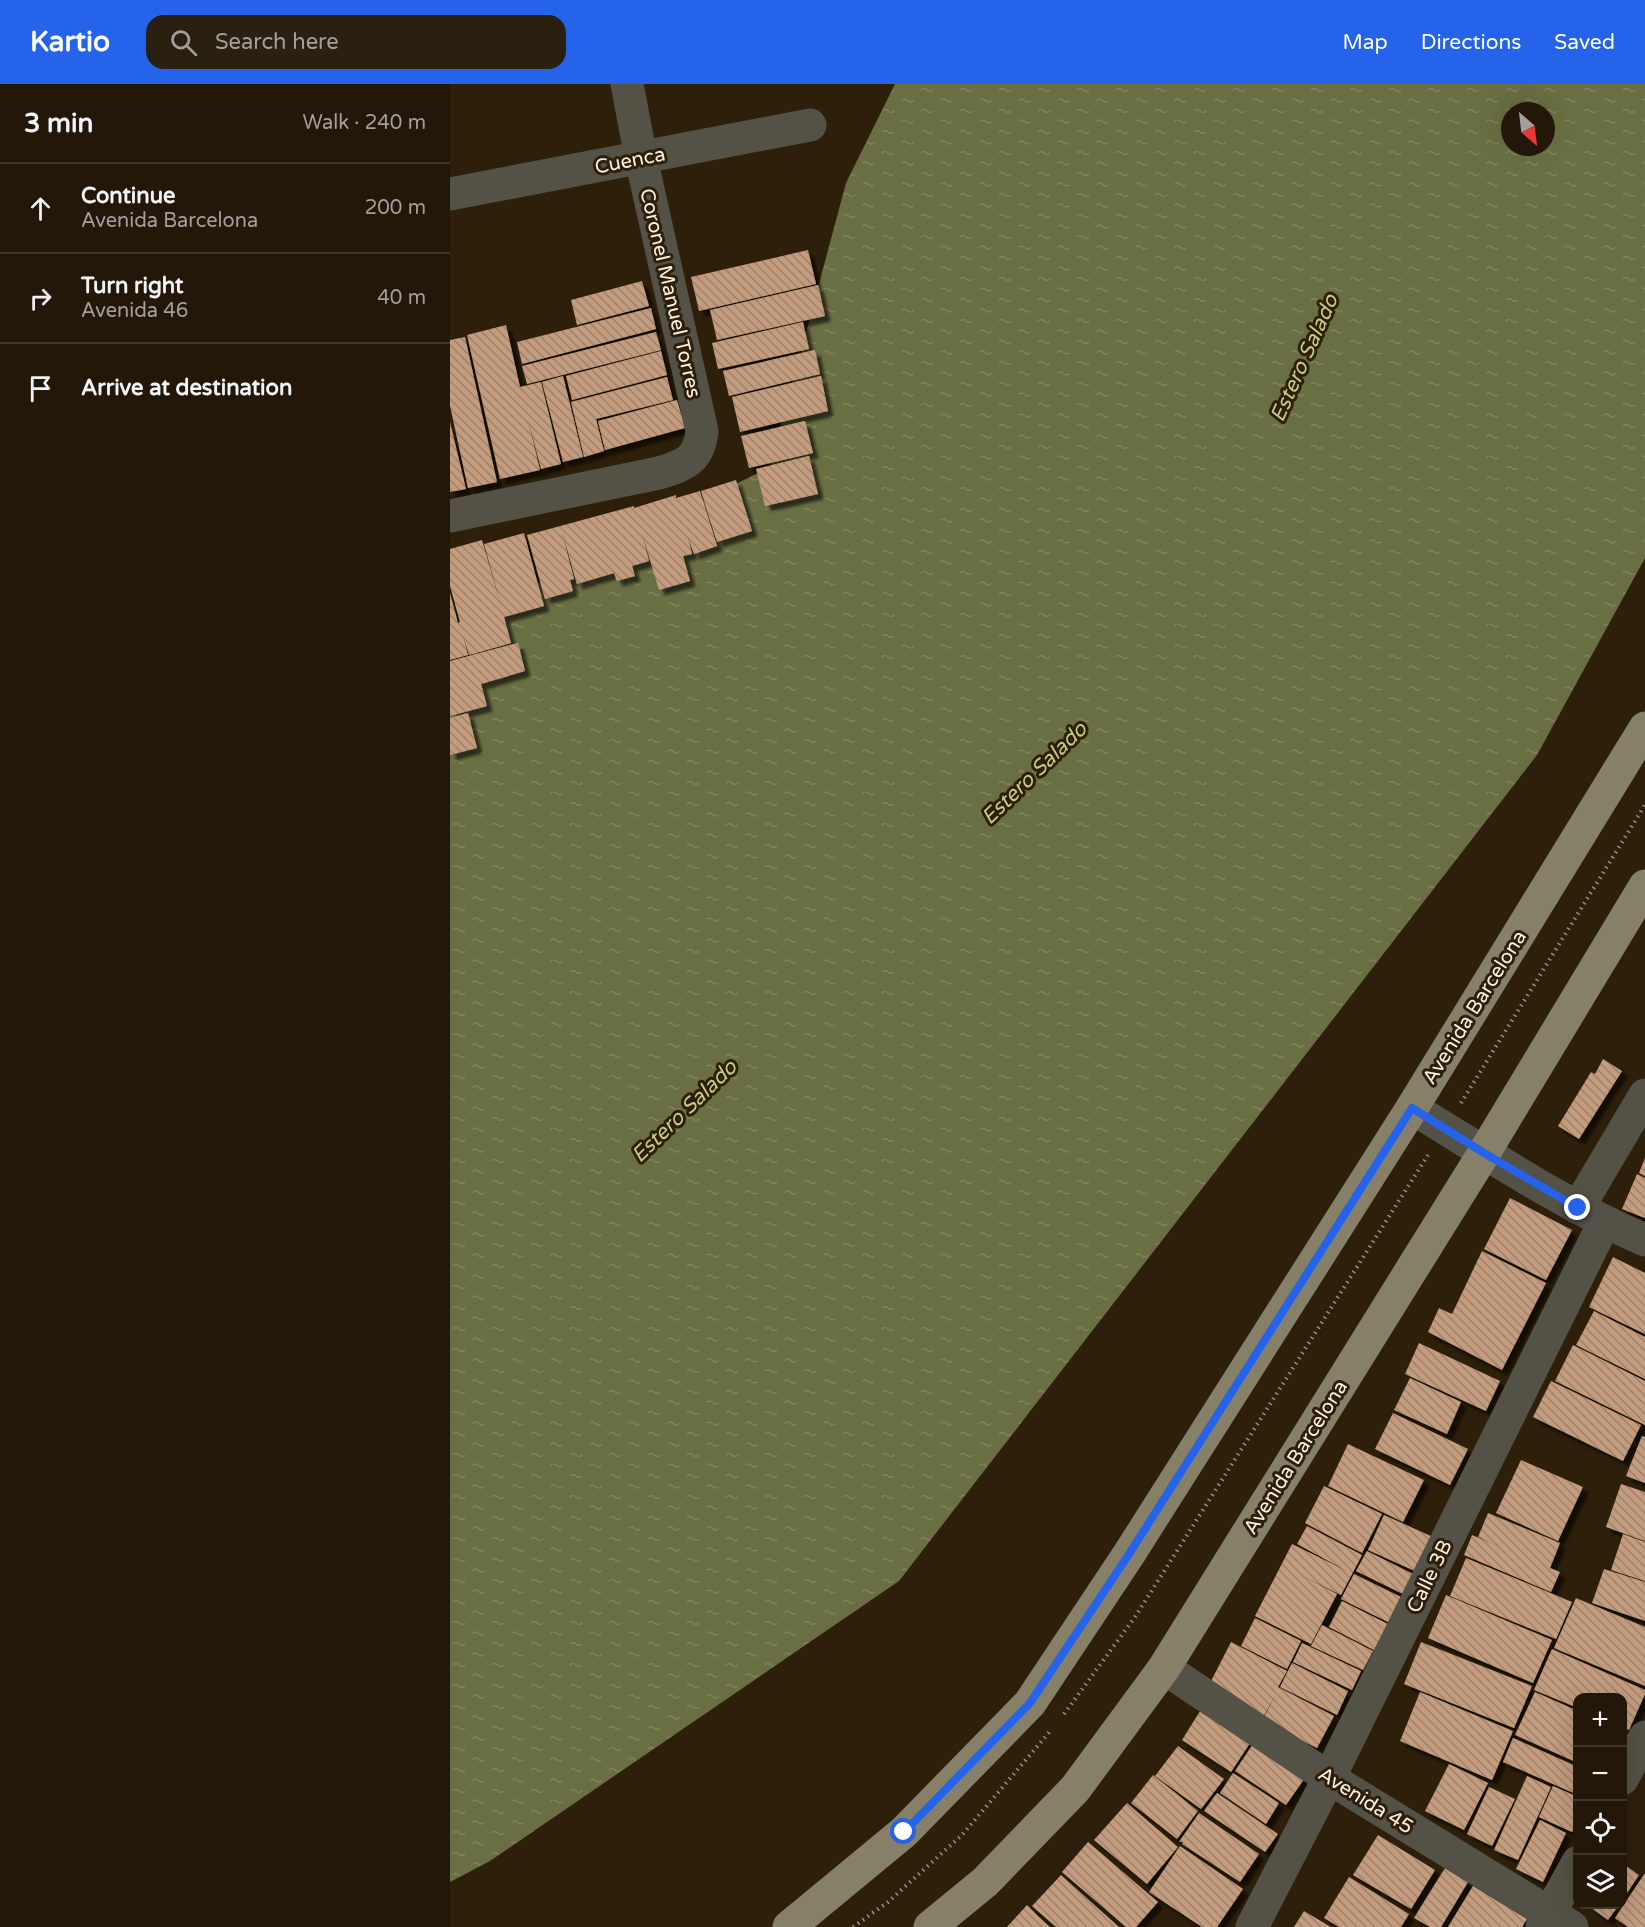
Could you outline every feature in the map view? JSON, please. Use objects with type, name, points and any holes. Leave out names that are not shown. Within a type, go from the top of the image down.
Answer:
[{"type":"main road","name":"Avenida Barcelona","points":[[789,1927],[904,1832],[1030,1703],[1129,1554],[1412,1108],[1645,728]]},
{"type":"main road","name":"Avenida Barcelona","points":[[930,1927],[985,1882],[1075,1789],[1164,1668],[1484,1153],[1645,886]]},
{"type":"street","name":"Coronel Manuel Torres","points":[[450,516],[659,473],[679,467],[694,457],[701,445],[702,431],[641,158],[627,84]]},
{"type":"street","name":"Cuenca","points":[[450,194],[810,125]]},
{"type":"street","name":"Calle 3B","points":[[1252,1927],[1329,1778],[1645,1095]]},
{"type":"street","points":[[1412,1108],[1591,1215],[1645,1240]]},
{"type":"street","name":"Avenida 45","points":[[1164,1668],[1329,1778],[1555,1922]]},
{"type":"street","points":[[1627,1771],[1645,1737]]},
{"type":"street","points":[[1555,1922],[1573,1875]]},
{"type":"water","name":"Estero Salado","points":[[895,84],[1645,84],[1645,558],[1537,755],[899,1581],[490,1861],[450,1882],[450,683],[520,592],[770,467],[846,183]]},
{"type":"building","points":[[808,250],[816,284],[699,311],[691,277]]},
{"type":"building","points":[[642,281],[649,306],[577,325],[571,300]]},
{"type":"building","points":[[818,285],[825,316],[717,340],[710,310]]},
{"type":"building","points":[[651,308],[656,329],[522,364],[517,342]]},
{"type":"building","points":[[803,322],[809,349],[718,369],[712,343]]},
{"type":"building","points":[[506,325],[520,387],[541,382],[561,464],[541,469],[528,419],[540,470],[500,479],[467,335]]},
{"type":"building","points":[[656,332],[661,350],[527,384],[522,366]]},
{"type":"building","points":[[465,337],[497,482],[468,488],[450,406],[450,340]]},
{"type":"building","points":[[815,350],[820,374],[729,396],[723,371]]},
{"type":"building","points":[[661,351],[667,375],[572,400],[566,376]]},
{"type":"building","points":[[563,376],[583,457],[563,462],[542,382]]},
{"type":"building","points":[[821,376],[828,411],[740,432],[732,397]]},
{"type":"building","points":[[667,377],[673,400],[596,419],[604,451],[584,457],[571,402]]},
{"type":"building","points":[[677,400],[685,428],[605,450],[598,421]]},
{"type":"building","points":[[805,421],[813,453],[749,468],[741,436]]},
{"type":"building","points":[[450,422],[466,489],[450,492]]},
{"type":"building","points":[[809,456],[818,494],[765,506],[756,469]]},
{"type":"building","points":[[736,480],[752,531],[717,542],[701,491]]},
{"type":"building","points":[[700,491],[717,546],[694,554],[688,537],[692,554],[683,556],[690,581],[659,590],[642,533],[649,561],[632,566],[635,576],[617,581],[614,573],[577,584],[562,532],[574,579],[570,580],[573,591],[545,599],[527,535],[676,495],[676,498]]},
{"type":"building","points":[[524,533],[544,606],[504,617],[511,643],[469,655],[463,635],[468,655],[450,660],[450,593],[458,623],[460,622],[450,586],[450,549],[482,540],[502,609],[484,544]]},
{"type":"building","points":[[518,643],[525,671],[481,684],[487,706],[450,716],[450,661]]},
{"type":"building","points":[[468,713],[477,748],[450,755],[450,718]]},
{"type":"building","points":[[1603,1059],[1622,1071],[1579,1139],[1558,1126],[1591,1072],[1595,1074]]},
{"type":"building","points":[[1645,1158],[1645,1176],[1639,1173]]},
{"type":"building","points":[[1637,1174],[1645,1178],[1645,1218],[1622,1209]]},
{"type":"building","points":[[1510,1198],[1572,1230],[1546,1280],[1484,1249]]},
{"type":"building","points":[[1482,1251],[1546,1283],[1502,1370],[1428,1332],[1439,1308],[1452,1314]]},
{"type":"building","points":[[1613,1257],[1645,1273],[1645,1334],[1589,1307]]},
{"type":"building","points":[[1594,1311],[1645,1337],[1645,1379],[1576,1345]]},
{"type":"building","points":[[1419,1343],[1500,1381],[1486,1411],[1405,1374]]},
{"type":"building","points":[[1573,1345],[1645,1381],[1645,1425],[1555,1381]]},
{"type":"building","points":[[1410,1378],[1461,1402],[1447,1434],[1394,1410]]},
{"type":"building","points":[[1551,1381],[1641,1425],[1623,1461],[1533,1417]]},
{"type":"building","points":[[1393,1413],[1468,1449],[1450,1485],[1375,1449]]},
{"type":"building","points":[[1642,1436],[1645,1437],[1645,1483],[1626,1476]]},
{"type":"building","points":[[1348,1444],[1424,1480],[1403,1522],[1328,1486]]},
{"type":"building","points":[[1521,1460],[1583,1487],[1558,1541],[1496,1513]]},
{"type":"building","points":[[1621,1484],[1645,1492],[1645,1541],[1606,1527]]},
{"type":"building","points":[[1324,1486],[1382,1514],[1362,1553],[1305,1523]]},
{"type":"building","points":[[1488,1513],[1560,1543],[1550,1568],[1560,1572],[1551,1592],[1464,1555],[1472,1535],[1498,1546],[1478,1537]]},
{"type":"building","points":[[1384,1515],[1433,1537],[1417,1572],[1368,1550]]},
{"type":"building","points":[[1307,1526],[1362,1555],[1341,1595],[1301,1575],[1337,1594],[1311,1644],[1255,1616],[1292,1544],[1349,1572],[1297,1544]]},
{"type":"building","points":[[1623,1534],[1645,1542],[1645,1581],[1611,1570]]},
{"type":"building","points":[[1367,1551],[1417,1576],[1407,1596],[1356,1571]]},
{"type":"building","points":[[1466,1558],[1572,1602],[1556,1639],[1450,1596]]},
{"type":"building","points":[[1604,1569],[1645,1582],[1645,1621],[1592,1603]]},
{"type":"building","points":[[1354,1574],[1403,1598],[1390,1623],[1341,1599]]},
{"type":"building","points":[[1446,1595],[1552,1640],[1533,1683],[1428,1638]]},
{"type":"building","points":[[1576,1598],[1645,1627],[1645,1686],[1554,1648]]},
{"type":"building","points":[[1342,1601],[1388,1624],[1374,1650],[1329,1627]]},
{"type":"building","points":[[1255,1618],[1301,1641],[1287,1669],[1241,1646]]},
{"type":"building","points":[[1322,1625],[1373,1651],[1363,1670],[1311,1646]]},
{"type":"building","points":[[1231,1642],[1287,1671],[1278,1687],[1334,1716],[1317,1748],[1262,1721],[1275,1696],[1262,1719],[1206,1691]]},
{"type":"building","points":[[1421,1642],[1532,1686],[1514,1728],[1404,1684]]},
{"type":"building","points":[[1302,1643],[1361,1671],[1352,1690],[1293,1662]]},
{"type":"building","points":[[1552,1649],[1645,1690],[1645,1694],[1629,1730],[1627,1729],[1627,1693],[1573,1693],[1573,1706],[1534,1690]]},
{"type":"building","points":[[1292,1663],[1348,1691],[1337,1715],[1280,1687]]},
{"type":"building","points":[[1420,1692],[1513,1731],[1492,1780],[1400,1741]]},
{"type":"building","points":[[1535,1692],[1573,1709],[1573,1761],[1515,1735]]},
{"type":"building","points":[[1202,1708],[1252,1740],[1231,1772],[1182,1740]]},
{"type":"building","points":[[1513,1738],[1573,1765],[1573,1793],[1503,1762]]},
{"type":"building","points":[[1255,1741],[1307,1775],[1286,1805],[1235,1771]]},
{"type":"building","points":[[1178,1746],[1224,1779],[1201,1809],[1155,1776]]},
{"type":"building","points":[[1449,1764],[1488,1783],[1464,1830],[1425,1811]]},
{"type":"building","points":[[1233,1773],[1279,1803],[1266,1824],[1220,1793]]},
{"type":"building","points":[[1153,1775],[1198,1811],[1177,1839],[1131,1803]]},
{"type":"building","points":[[1527,1776],[1551,1787],[1518,1860],[1494,1850]]},
{"type":"building","points":[[1553,1786],[1573,1795],[1572,1832],[1539,1817]]},
{"type":"building","points":[[1489,1787],[1515,1799],[1492,1846],[1467,1834]]},
{"type":"building","points":[[1217,1793],[1278,1834],[1265,1852],[1204,1811]]},
{"type":"building","points":[[1127,1803],[1178,1847],[1147,1884],[1094,1840]]},
{"type":"building","points":[[1199,1813],[1259,1854],[1240,1882],[1182,1844],[1183,1842],[1179,1842]]},
{"type":"building","points":[[1540,1820],[1566,1833],[1543,1882],[1516,1869]]},
{"type":"building","points":[[1378,1835],[1435,1870],[1411,1909],[1353,1875]]},
{"type":"building","points":[[1088,1842],[1158,1902],[1136,1927],[1126,1927],[1062,1872]]},
{"type":"building","points":[[1180,1846],[1243,1889],[1217,1927],[1202,1927],[1149,1892]]},
{"type":"building","points":[[1627,1867],[1639,1875],[1627,1893]]},
{"type":"building","points":[[1445,1868],[1468,1882],[1441,1927],[1430,1927],[1414,1918]]},
{"type":"building","points":[[1645,1873],[1645,1927],[1628,1927],[1615,1918],[1621,1909],[1627,1909],[1627,1900]]},
{"type":"building","points":[[1061,1875],[1119,1927],[1056,1927],[1032,1906]]},
{"type":"building","points":[[1349,1877],[1409,1914],[1401,1927],[1339,1927],[1324,1918]]},
{"type":"building","points":[[1473,1886],[1527,1919],[1522,1927],[1448,1927]]},
{"type":"building","points":[[1027,1905],[1039,1917],[1050,1927],[1007,1927]]},
{"type":"building","points":[[1593,1909],[1616,1909],[1608,1920]]},
{"type":"building","points":[[1304,1911],[1331,1927],[1294,1927]]},
{"type":"route","points":[[904,1832],[1030,1703],[1129,1554],[1412,1108],[1578,1208]]}]
